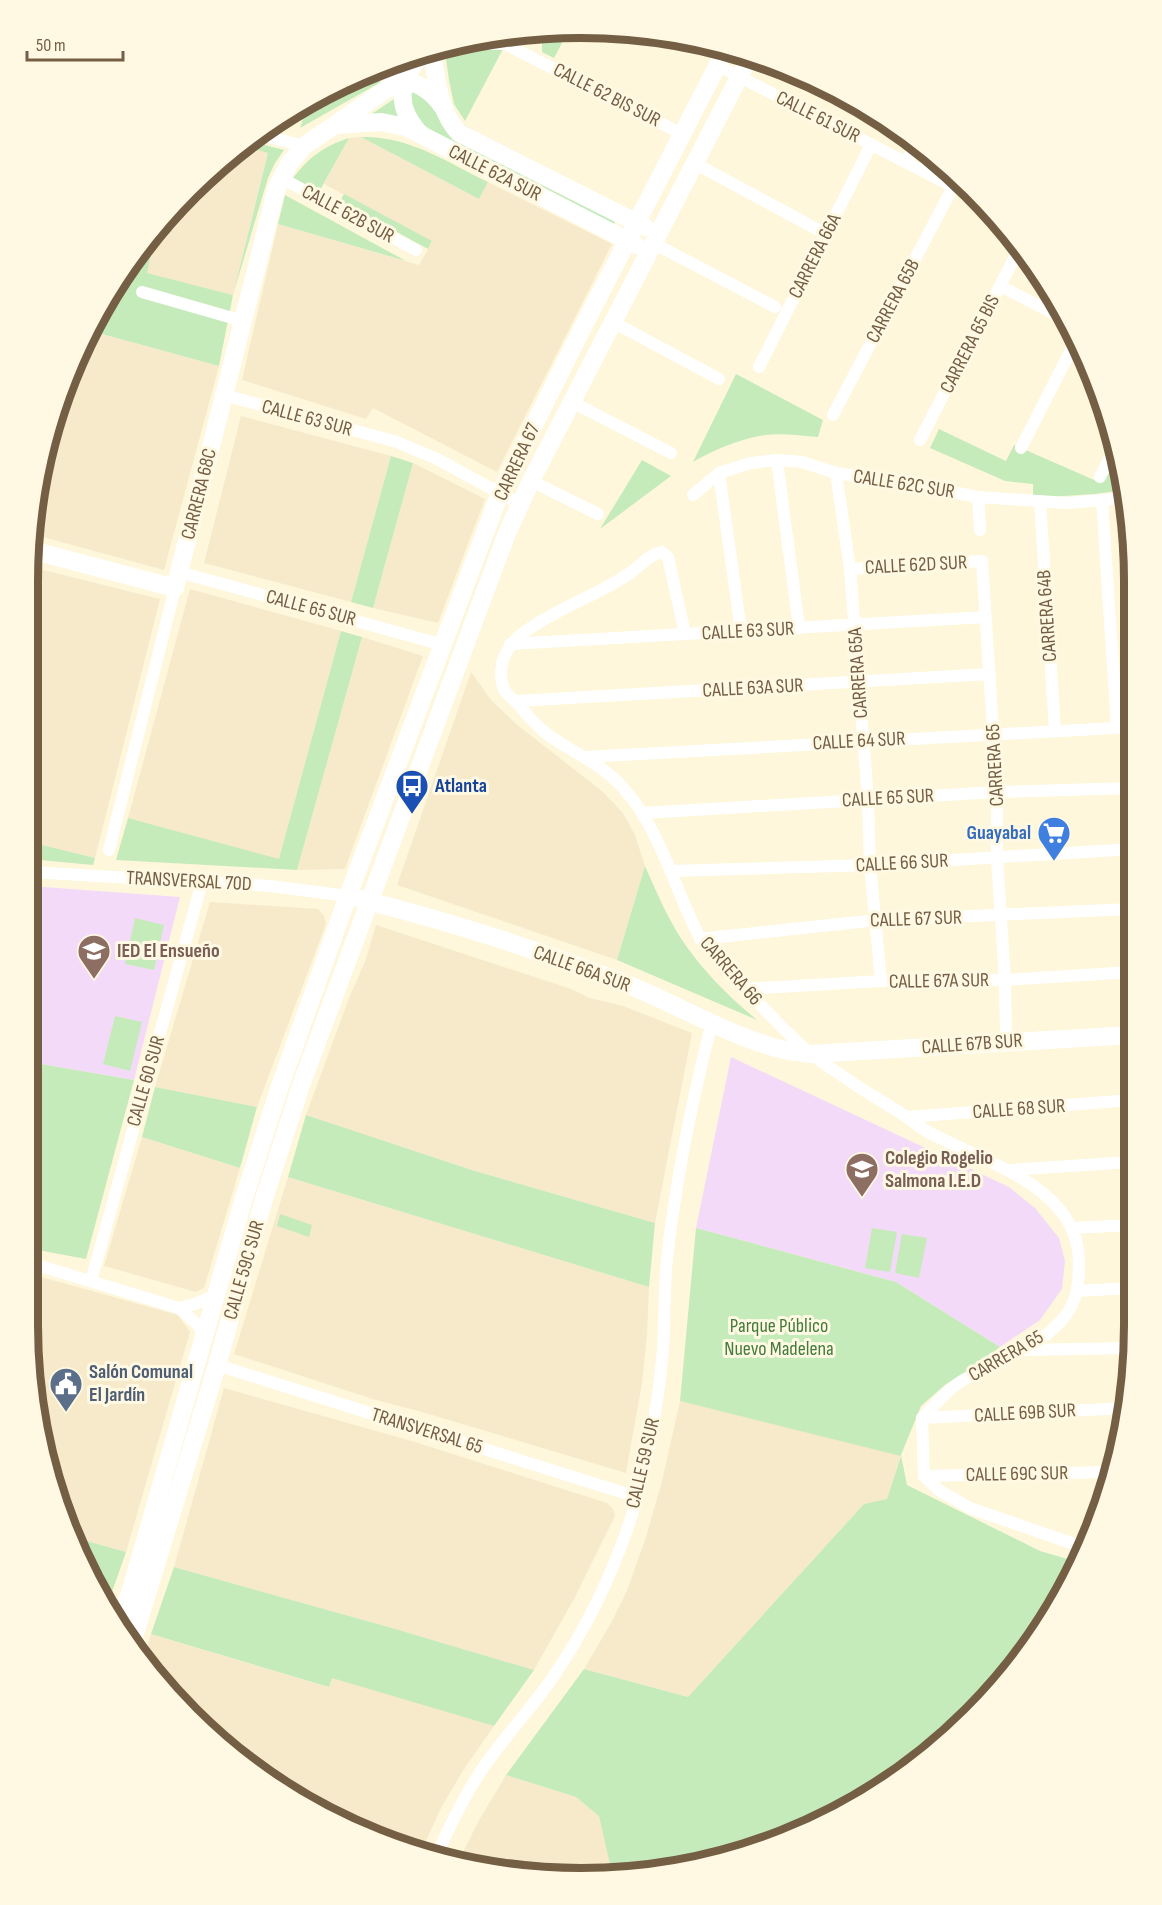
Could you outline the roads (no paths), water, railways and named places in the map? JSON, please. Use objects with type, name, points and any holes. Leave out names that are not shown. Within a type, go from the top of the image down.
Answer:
[{"type":"street","name":"CALLE 62 BIS SUR","points":[[499,44],[505,44],[682,134]]},
{"type":"street","name":"CARRERA 67","points":[[348,896],[500,494],[722,56]]},
{"type":"street","name":"CALLE 62A SUR","points":[[433,58],[443,106],[451,124],[468,139],[637,223],[653,243]]},
{"type":"street","name":"CARRERA 67","points":[[370,902],[520,504],[747,63]]},
{"type":"street","name":"CARRERA 68C","points":[[109,850],[277,187],[289,164],[304,146],[403,78],[414,64]]},
{"type":"street","name":"CALLE 61 SUR","points":[[717,65],[953,186]]},
{"type":"street","points":[[387,74],[427,89],[443,106]]},
{"type":"street","points":[[403,78],[404,110],[408,120],[421,134]]},
{"type":"street","name":"CALLE 62A SUR","points":[[334,125],[381,122],[421,134],[627,241],[653,243],[775,307]]},
{"type":"street","points":[[268,137],[304,146]]},
{"type":"street","name":"CARRERA 66A","points":[[759,367],[871,145]]},
{"type":"street","points":[[906,162],[912,150]]},
{"type":"street","points":[[694,163],[826,234]]},
{"type":"street","name":"CALLE 62B SUR","points":[[281,178],[416,250]]},
{"type":"street","name":"CARRERA 65B","points":[[833,415],[953,186]]},
{"type":"street","name":"CARRERA 65 BIS","points":[[920,440],[1016,255]]},
{"type":"street","points":[[1000,286],[1054,314]]},
{"type":"street","points":[[142,292],[243,321]]},
{"type":"street","points":[[612,322],[719,379]]},
{"type":"street","points":[[1021,448],[1072,349]]},
{"type":"street","name":"CALLE 63 SUR","points":[[224,395],[397,442],[437,459],[520,504]]},
{"type":"street","points":[[572,402],[671,453]]},
{"type":"street","points":[[1100,477],[1110,457]]},
{"type":"street","points":[[777,460],[798,628]]},
{"type":"street","name":"CALLE 62C SUR","points":[[693,495],[719,472],[751,463],[777,460],[802,462],[836,473],[978,497],[1068,503],[1118,499]]},
{"type":"street","points":[[719,472],[741,631]]},
{"type":"street","name":"CARRERA 65A","points":[[836,473],[850,568],[870,865],[881,981]]},
{"type":"street","points":[[531,481],[598,514]]},
{"type":"street","points":[[978,497],[980,530]]},
{"type":"street","points":[[1102,500],[1117,727]]},
{"type":"street","name":"CARRERA 64B","points":[[1040,502],[1055,730]]},
{"type":"street","name":"CALLE 65 SUR","points":[[39,551],[177,580],[443,645]]},
{"type":"street","points":[[510,644],[546,619],[630,573],[655,553],[662,552],[668,557],[685,634]]},
{"type":"street","name":"CALLE 62D SUR","points":[[850,568],[982,561]]},
{"type":"street","name":"CARRERA 65","points":[[982,561],[997,792],[997,858],[1005,980],[1006,1041]]},
{"type":"street","name":"CALLE 63 SUR","points":[[510,644],[986,617]]},
{"type":"street","name":"CARRERA 66","points":[[510,644],[502,665],[501,677],[505,692],[542,730],[585,757],[624,788],[643,813],[700,939],[722,960],[745,989],[812,1054],[856,1086],[922,1128],[1010,1170]]},
{"type":"street","name":"CALLE 63A SUR","points":[[516,701],[990,674]]},
{"type":"street","name":"CALLE 64 SUR","points":[[585,757],[1124,727]]},
{"type":"street","name":"CALLE 65 SUR","points":[[643,813],[997,792],[1124,788]]},
{"type":"street","name":"CALLE 66 SUR","points":[[670,871],[870,865],[1124,850]]},
{"type":"street","name":"TRANSVERSAL 70D","points":[[38,872],[270,886],[348,896]]},
{"type":"street","name":"CALLE 60 SUR","points":[[91,1281],[202,882]]},
{"type":"street","name":"CALLE 66A SUR","points":[[348,896],[536,951],[632,986],[775,1047],[812,1054]]},
{"type":"street","name":"CALLE 59C SUR","points":[[122,1615],[244,1198],[280,1086],[348,896]]},
{"type":"street","name":"CALLE 59C SUR","points":[[134,1633],[217,1365],[278,1155],[301,1085],[370,902]]},
{"type":"street","name":"CALLE 67 SUR","points":[[700,939],[877,920],[1124,909]]},
{"type":"street","name":"CALLE 67A SUR","points":[[745,989],[881,981],[1005,980],[1124,973]]},
{"type":"street","name":"CALLE 59 SUR","points":[[439,1849],[479,1773],[550,1681],[585,1625],[613,1566],[637,1497],[658,1393],[667,1262],[677,1183],[687,1127],[712,1022]]},
{"type":"street","name":"CALLE 67B SUR","points":[[812,1054],[1124,1035]]},
{"type":"street","name":"CALLE 68 SUR","points":[[908,1117],[1124,1101]]},
{"type":"street","points":[[1010,1170],[1124,1162]]},
{"type":"street","name":"CARRERA 65","points":[[922,1418],[960,1382],[1023,1350],[1047,1333],[1073,1304],[1077,1291],[1079,1258],[1072,1228],[1046,1196],[1010,1170]]},
{"type":"street","points":[[1072,1228],[1124,1225]]},
{"type":"street","points":[[38,1265],[179,1308],[197,1324],[205,1335]]},
{"type":"street","points":[[1077,1291],[1124,1288]]},
{"type":"street","points":[[179,1308],[195,1304],[216,1294]]},
{"type":"street","points":[[1023,1350],[1123,1348]]},
{"type":"street","name":"TRANSVERSAL 65","points":[[217,1365],[637,1497]]},
{"type":"street","name":"CALLE 69B SUR","points":[[922,1418],[1118,1408]]},
{"type":"street","points":[[922,1418],[924,1476],[940,1491],[970,1508],[1077,1544]]},
{"type":"street","name":"CALLE 69C SUR","points":[[924,1476],[1104,1472]]},
{"type":"street","points":[[115,1603],[132,1586]]},
{"type":"place","name":"Atlanta","points":[[412,815]]},
{"type":"place","name":"Guayabal","points":[[1054,862]]},
{"type":"place","name":"IED El Ensueño","points":[[94,980]]},
{"type":"place","name":"Colegio Rogelio Salmona I.E.D","points":[[862,1198]]},
{"type":"place","name":"Salón Comunal El Jardín","points":[[66,1413]]},
{"type":"park label","name":"Parque Público Nuevo Madelena","points":[[779,1338]]}]
